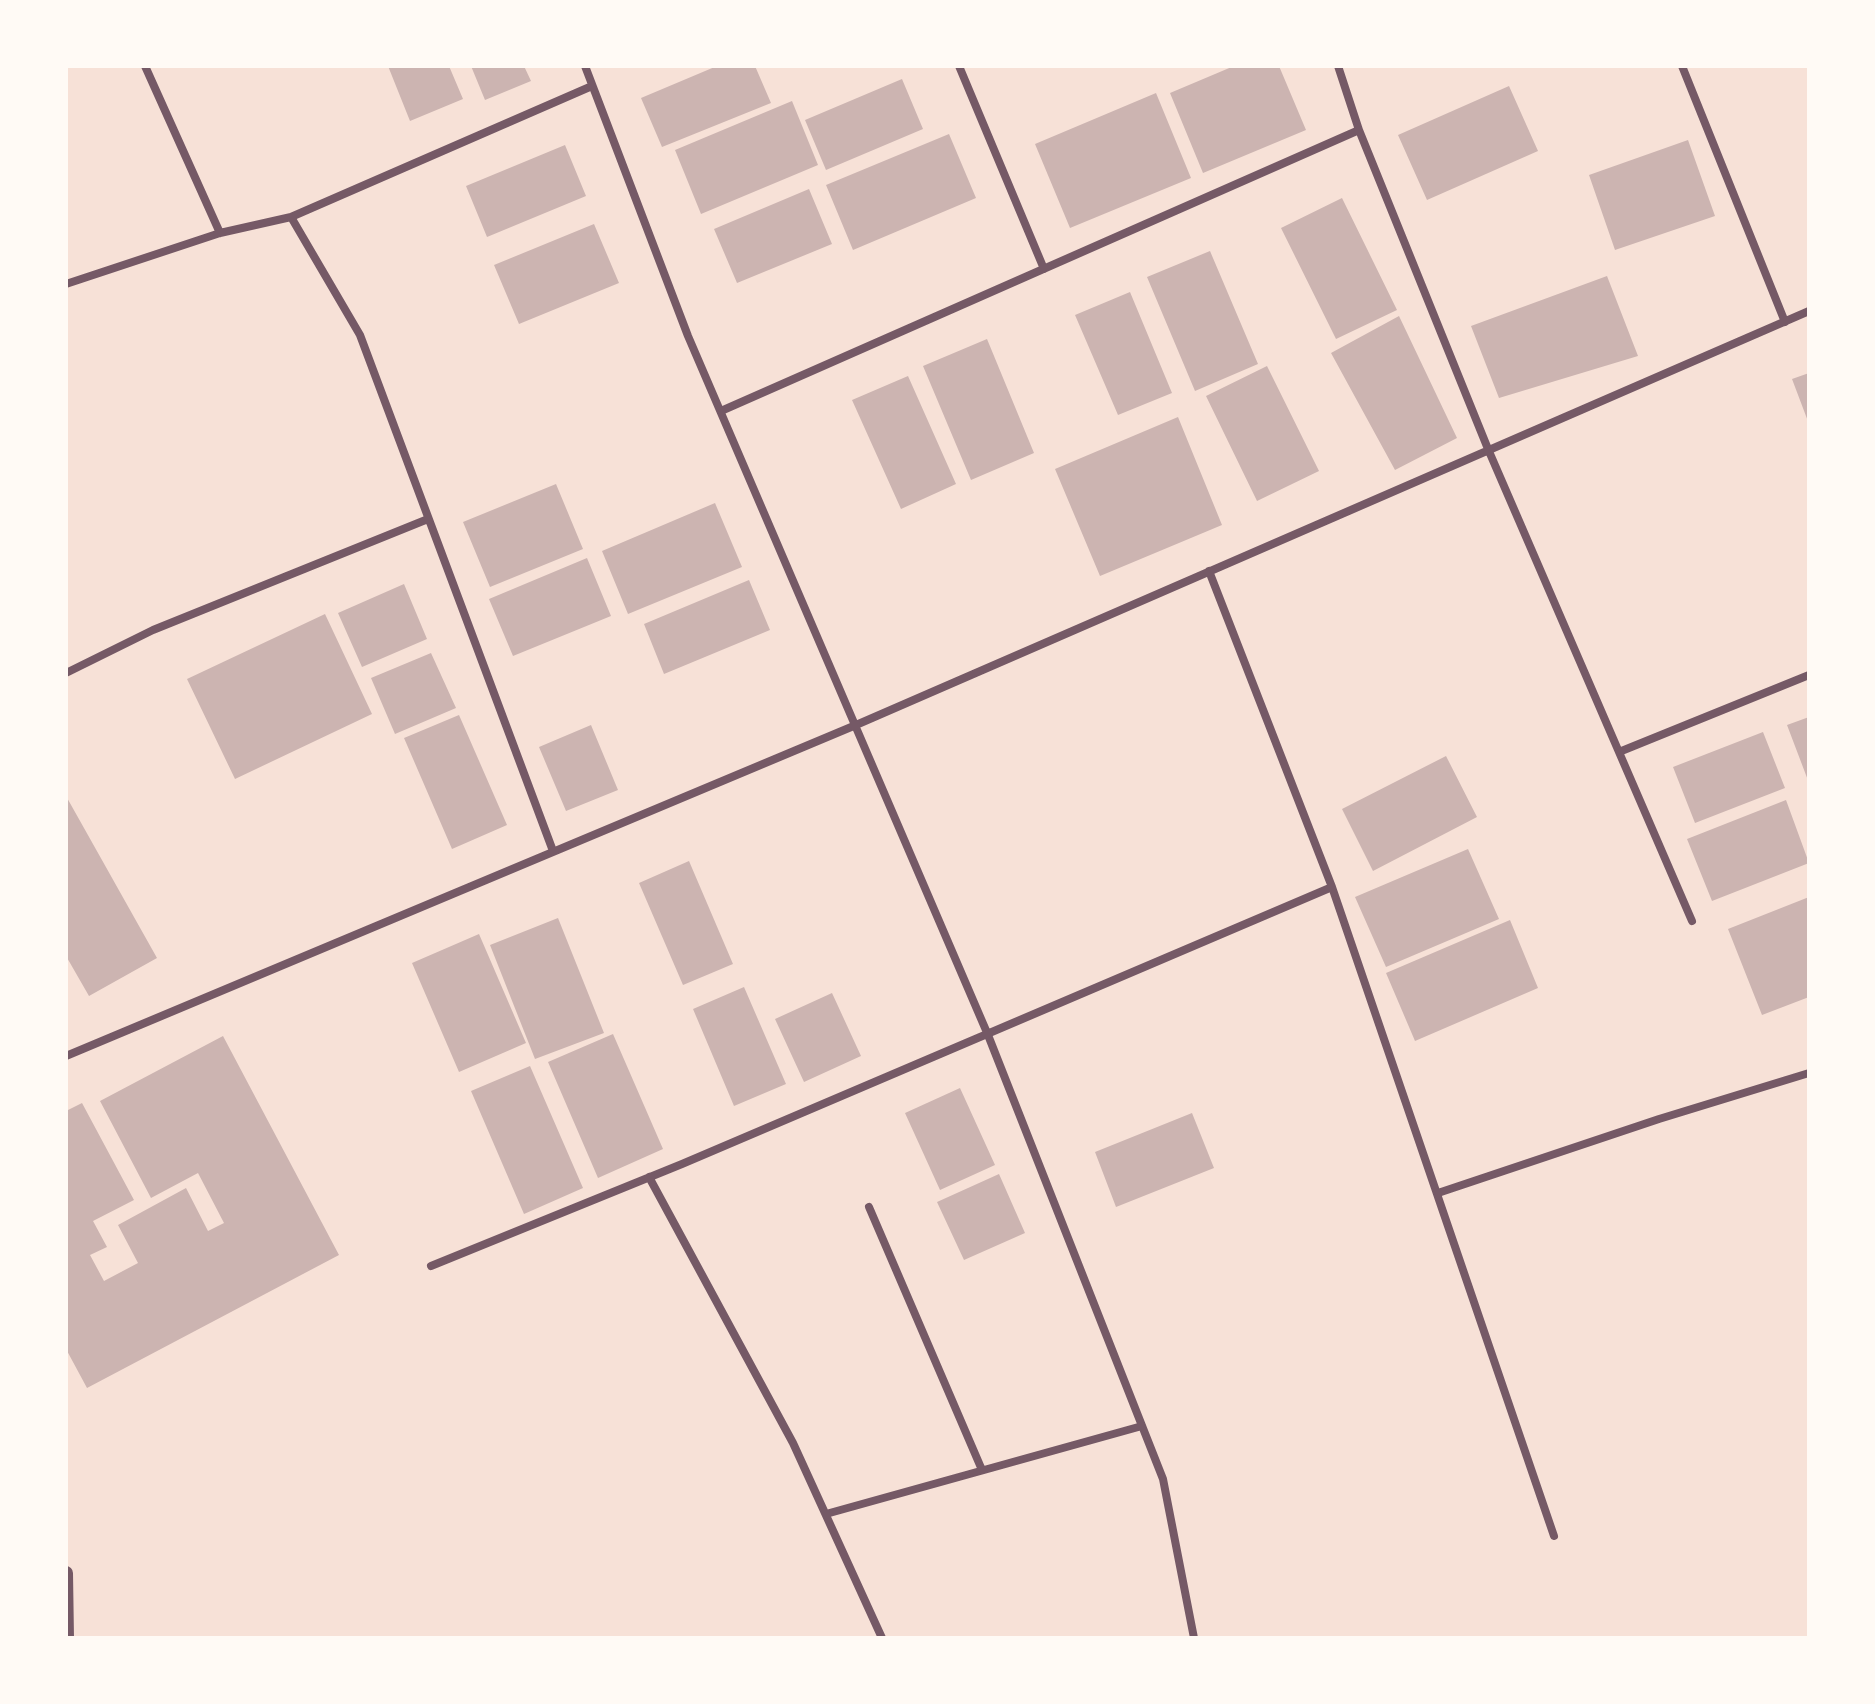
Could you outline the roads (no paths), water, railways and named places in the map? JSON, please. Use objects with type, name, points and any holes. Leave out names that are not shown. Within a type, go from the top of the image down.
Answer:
[{"type":"street","points":[[145,66],[220,233]]},
{"type":"street","points":[[585,66],[688,336],[988,1035],[1163,1479],[1194,1638]]},
{"type":"street","points":[[959,66],[1044,269]]},
{"type":"street","points":[[1338,66],[1359,130],[1488,449],[1692,921]]},
{"type":"street","points":[[1682,66],[1785,322]]},
{"type":"street","points":[[66,284],[220,233],[291,217],[592,86]]},
{"type":"street","points":[[721,411],[1359,130]]},
{"type":"street","points":[[291,217],[360,335],[553,851]]},
{"type":"street","points":[[66,1056],[856,725],[1809,311]]},
{"type":"street","points":[[66,673],[153,630],[428,519]]},
{"type":"street","points":[[1209,571],[1332,887],[1554,1536]]},
{"type":"street","points":[[1619,752],[1809,675]]},
{"type":"street","points":[[431,1266],[988,1035],[1332,887]]},
{"type":"street","points":[[1438,1193],[1809,1073]]},
{"type":"street","points":[[649,1177],[793,1443],[882,1638]]},
{"type":"street","points":[[869,1207],[982,1470]]},
{"type":"street","points":[[826,1514],[1142,1426]]},
{"type":"street","points":[[66,1573],[67,1638]]}]
